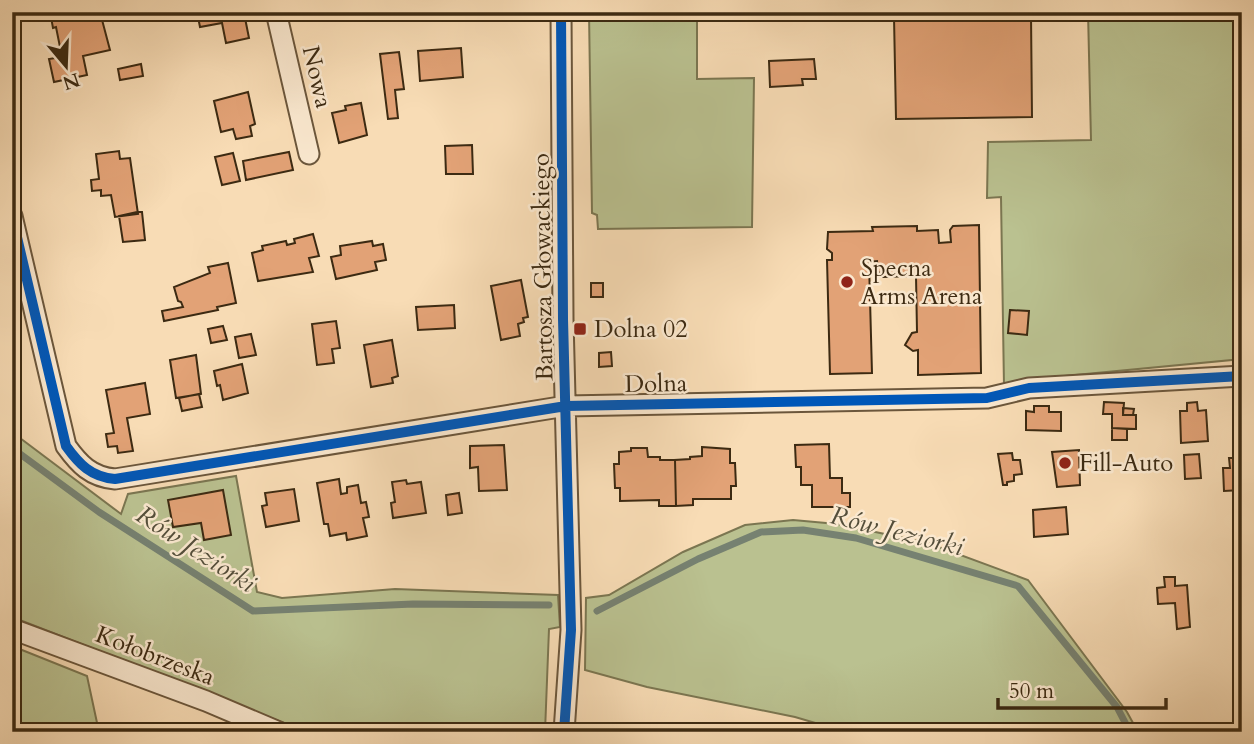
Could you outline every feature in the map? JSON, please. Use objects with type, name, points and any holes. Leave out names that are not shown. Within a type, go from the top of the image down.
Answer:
[{"type":"street","name":"Nowa","points":[[276,12],[309,154]]},
{"type":"street","name":"Bartosza Głowackiego","points":[[561,12],[572,629],[565,732]]},
{"type":"street","name":"Dolna","points":[[12,216],[66,446],[79,464],[102,478],[115,479],[566,406],[987,398],[1029,388],[1242,376]]},
{"type":"street","name":"Kołobrzeska","points":[[12,629],[206,701],[279,732]]},
{"type":"green space","points":[[589,12],[697,12],[697,79],[754,78],[752,227],[598,229],[597,215],[592,213]]},
{"type":"green space","points":[[1088,12],[1242,12],[1242,359],[1023,380],[1004,386],[1001,197],[987,198],[988,142],[1091,140]]},
{"type":"green space","points":[[12,432],[121,514],[128,494],[236,476],[257,592],[282,598],[395,589],[558,595],[560,627],[549,629],[545,732],[307,732],[12,617]]},
{"type":"green space","points":[[793,520],[837,524],[928,543],[1028,580],[1127,712],[1138,732],[846,732],[795,717],[647,687],[585,670],[586,598],[609,595],[683,552],[745,525]]},
{"type":"green space","points":[[12,646],[87,676],[99,732],[12,732]]},
{"type":"building","points":[[50,12],[82,12],[83,20],[101,16],[110,50],[83,56],[87,75],[54,82],[49,59],[62,57]]},
{"type":"building","points":[[197,12],[253,12],[254,17],[245,18],[249,38],[226,43],[222,23],[200,27]]},
{"type":"building","points":[[1031,15],[1032,117],[896,119],[894,17]]},
{"type":"building","points":[[461,48],[463,77],[420,81],[418,51]]},
{"type":"building","points":[[399,52],[404,89],[395,90],[398,118],[388,119],[380,54]]},
{"type":"building","points":[[814,59],[816,79],[802,79],[803,85],[770,87],[769,61]]},
{"type":"building","points":[[141,64],[143,76],[120,80],[118,69]]},
{"type":"building","points":[[248,92],[255,124],[250,126],[252,136],[236,139],[233,129],[221,132],[214,101]]},
{"type":"building","points":[[361,103],[367,135],[339,143],[332,113],[346,110],[345,106]]},
{"type":"building","points":[[472,145],[473,174],[446,174],[445,146]]},
{"type":"building","points":[[119,151],[120,159],[130,158],[138,214],[115,217],[111,195],[101,196],[101,190],[92,191],[91,180],[99,179],[96,154]]},
{"type":"building","points":[[289,152],[293,170],[246,180],[243,161]]},
{"type":"building","points":[[233,153],[240,181],[222,185],[215,157]]},
{"type":"building","points":[[142,212],[145,240],[123,242],[119,216]]},
{"type":"building","points":[[979,225],[981,373],[918,375],[918,350],[913,351],[905,345],[912,333],[917,332],[916,276],[882,277],[877,261],[869,262],[872,373],[830,374],[827,260],[832,260],[832,253],[827,249],[828,232],[917,226],[917,231],[938,230],[939,243],[951,242],[950,230],[953,226]]},
{"type":"building","points":[[313,234],[319,256],[309,258],[313,272],[258,281],[252,253],[263,250],[262,246],[286,241],[287,245],[295,243],[294,239]]},
{"type":"building","points":[[372,241],[373,246],[383,244],[386,260],[375,262],[377,270],[336,279],[331,257],[341,255],[340,246]]},
{"type":"building","points":[[228,263],[236,303],[217,307],[218,310],[164,321],[162,311],[183,307],[174,287],[210,273],[208,267]]},
{"type":"building","points":[[521,280],[528,317],[518,324],[520,336],[501,340],[491,286]]},
{"type":"building","points":[[591,283],[603,283],[603,297],[591,297]]},
{"type":"building","points":[[454,305],[455,328],[418,330],[416,307]]},
{"type":"building","points":[[1010,310],[1029,311],[1027,335],[1008,333]]},
{"type":"building","points":[[336,321],[340,348],[332,349],[334,363],[317,365],[312,324]]},
{"type":"building","points":[[223,326],[227,340],[211,343],[208,329]]},
{"type":"building","points":[[251,334],[256,355],[239,358],[235,337]]},
{"type":"building","points":[[392,340],[398,376],[392,378],[393,383],[371,387],[364,345]]},
{"type":"building","points":[[611,352],[612,366],[599,367],[599,353]]},
{"type":"building","points":[[196,355],[201,394],[176,398],[170,360]]},
{"type":"building","points":[[242,364],[248,393],[223,400],[214,371]]},
{"type":"building","points":[[145,383],[150,414],[127,418],[133,451],[118,453],[117,446],[108,447],[106,434],[114,433],[106,390]]},
{"type":"building","points":[[199,394],[202,407],[182,411],[179,398]]},
{"type":"building","points":[[1104,402],[1124,403],[1123,415],[1136,415],[1136,429],[1112,428],[1112,414],[1103,414]]},
{"type":"building","points":[[1197,402],[1198,411],[1206,410],[1208,441],[1181,443],[1180,411],[1187,411],[1187,403]]},
{"type":"building","points":[[1034,406],[1049,406],[1049,412],[1061,412],[1061,431],[1026,430],[1026,411],[1034,412]]},
{"type":"building","points":[[1123,408],[1134,409],[1133,415],[1123,415]]},
{"type":"building","points":[[1237,415],[1242,415],[1242,451],[1238,451]]},
{"type":"building","points":[[1112,428],[1127,429],[1127,440],[1112,440]]},
{"type":"building","points":[[829,444],[830,478],[842,478],[842,493],[850,493],[850,507],[812,507],[812,485],[801,485],[801,467],[796,467],[795,445]]},
{"type":"building","points":[[504,445],[507,490],[479,491],[478,467],[470,468],[470,446]]},
{"type":"building","points":[[702,447],[730,449],[730,463],[735,463],[736,486],[731,486],[731,499],[693,499],[693,505],[676,506],[675,460],[702,456]]},
{"type":"building","points":[[631,448],[647,448],[648,457],[675,460],[676,506],[659,506],[659,500],[620,501],[620,488],[615,488],[614,464],[619,464],[619,452],[631,451]]},
{"type":"building","points":[[1079,450],[1080,485],[1057,487],[1052,452]]},
{"type":"building","points":[[1012,453],[1013,460],[1020,460],[1022,474],[1014,475],[1014,481],[1003,485],[998,454]]},
{"type":"building","points":[[1199,454],[1201,478],[1185,479],[1184,455]]},
{"type":"building","points":[[1229,458],[1237,458],[1238,467],[1242,467],[1242,490],[1224,491],[1223,468],[1230,468]]},
{"type":"building","points":[[339,479],[341,494],[347,493],[347,487],[358,485],[361,503],[366,502],[369,517],[363,518],[367,536],[347,540],[346,533],[330,536],[328,524],[324,524],[317,483]]},
{"type":"building","points":[[406,480],[407,484],[421,482],[426,513],[393,518],[391,503],[395,502],[392,482]]},
{"type":"building","points":[[294,489],[299,521],[266,527],[262,506],[267,505],[265,493]]},
{"type":"building","points":[[223,490],[231,535],[204,540],[201,523],[173,527],[168,500]]},
{"type":"building","points":[[459,493],[462,513],[448,515],[446,495]]},
{"type":"building","points":[[1066,507],[1068,534],[1034,537],[1033,510]]},
{"type":"building","points":[[1164,577],[1175,577],[1175,586],[1187,585],[1190,627],[1177,629],[1175,603],[1158,604],[1157,588],[1165,587]]},
{"type":"waterway","name":"Rów Jeziorki","points":[[12,448],[99,512],[253,611],[413,604],[549,605]]},
{"type":"waterway","name":"Rów Jeziorki","points":[[597,611],[698,559],[761,532],[803,530],[856,538],[1018,586],[1117,707],[1130,732]]},
{"type":"cycle path","points":[[561,12],[563,319],[571,630],[564,732]]},
{"type":"cycle path","points":[[12,216],[66,446],[86,468],[107,478],[115,479],[566,406],[987,398],[1029,388],[1242,376]]},
{"type":"place","name":"Specna Arms Arena","points":[[847,282]]},
{"type":"place","name":"Dolna 02","points":[[580,329]]},
{"type":"place","name":"Fill-Auto","points":[[1065,463]]}]
